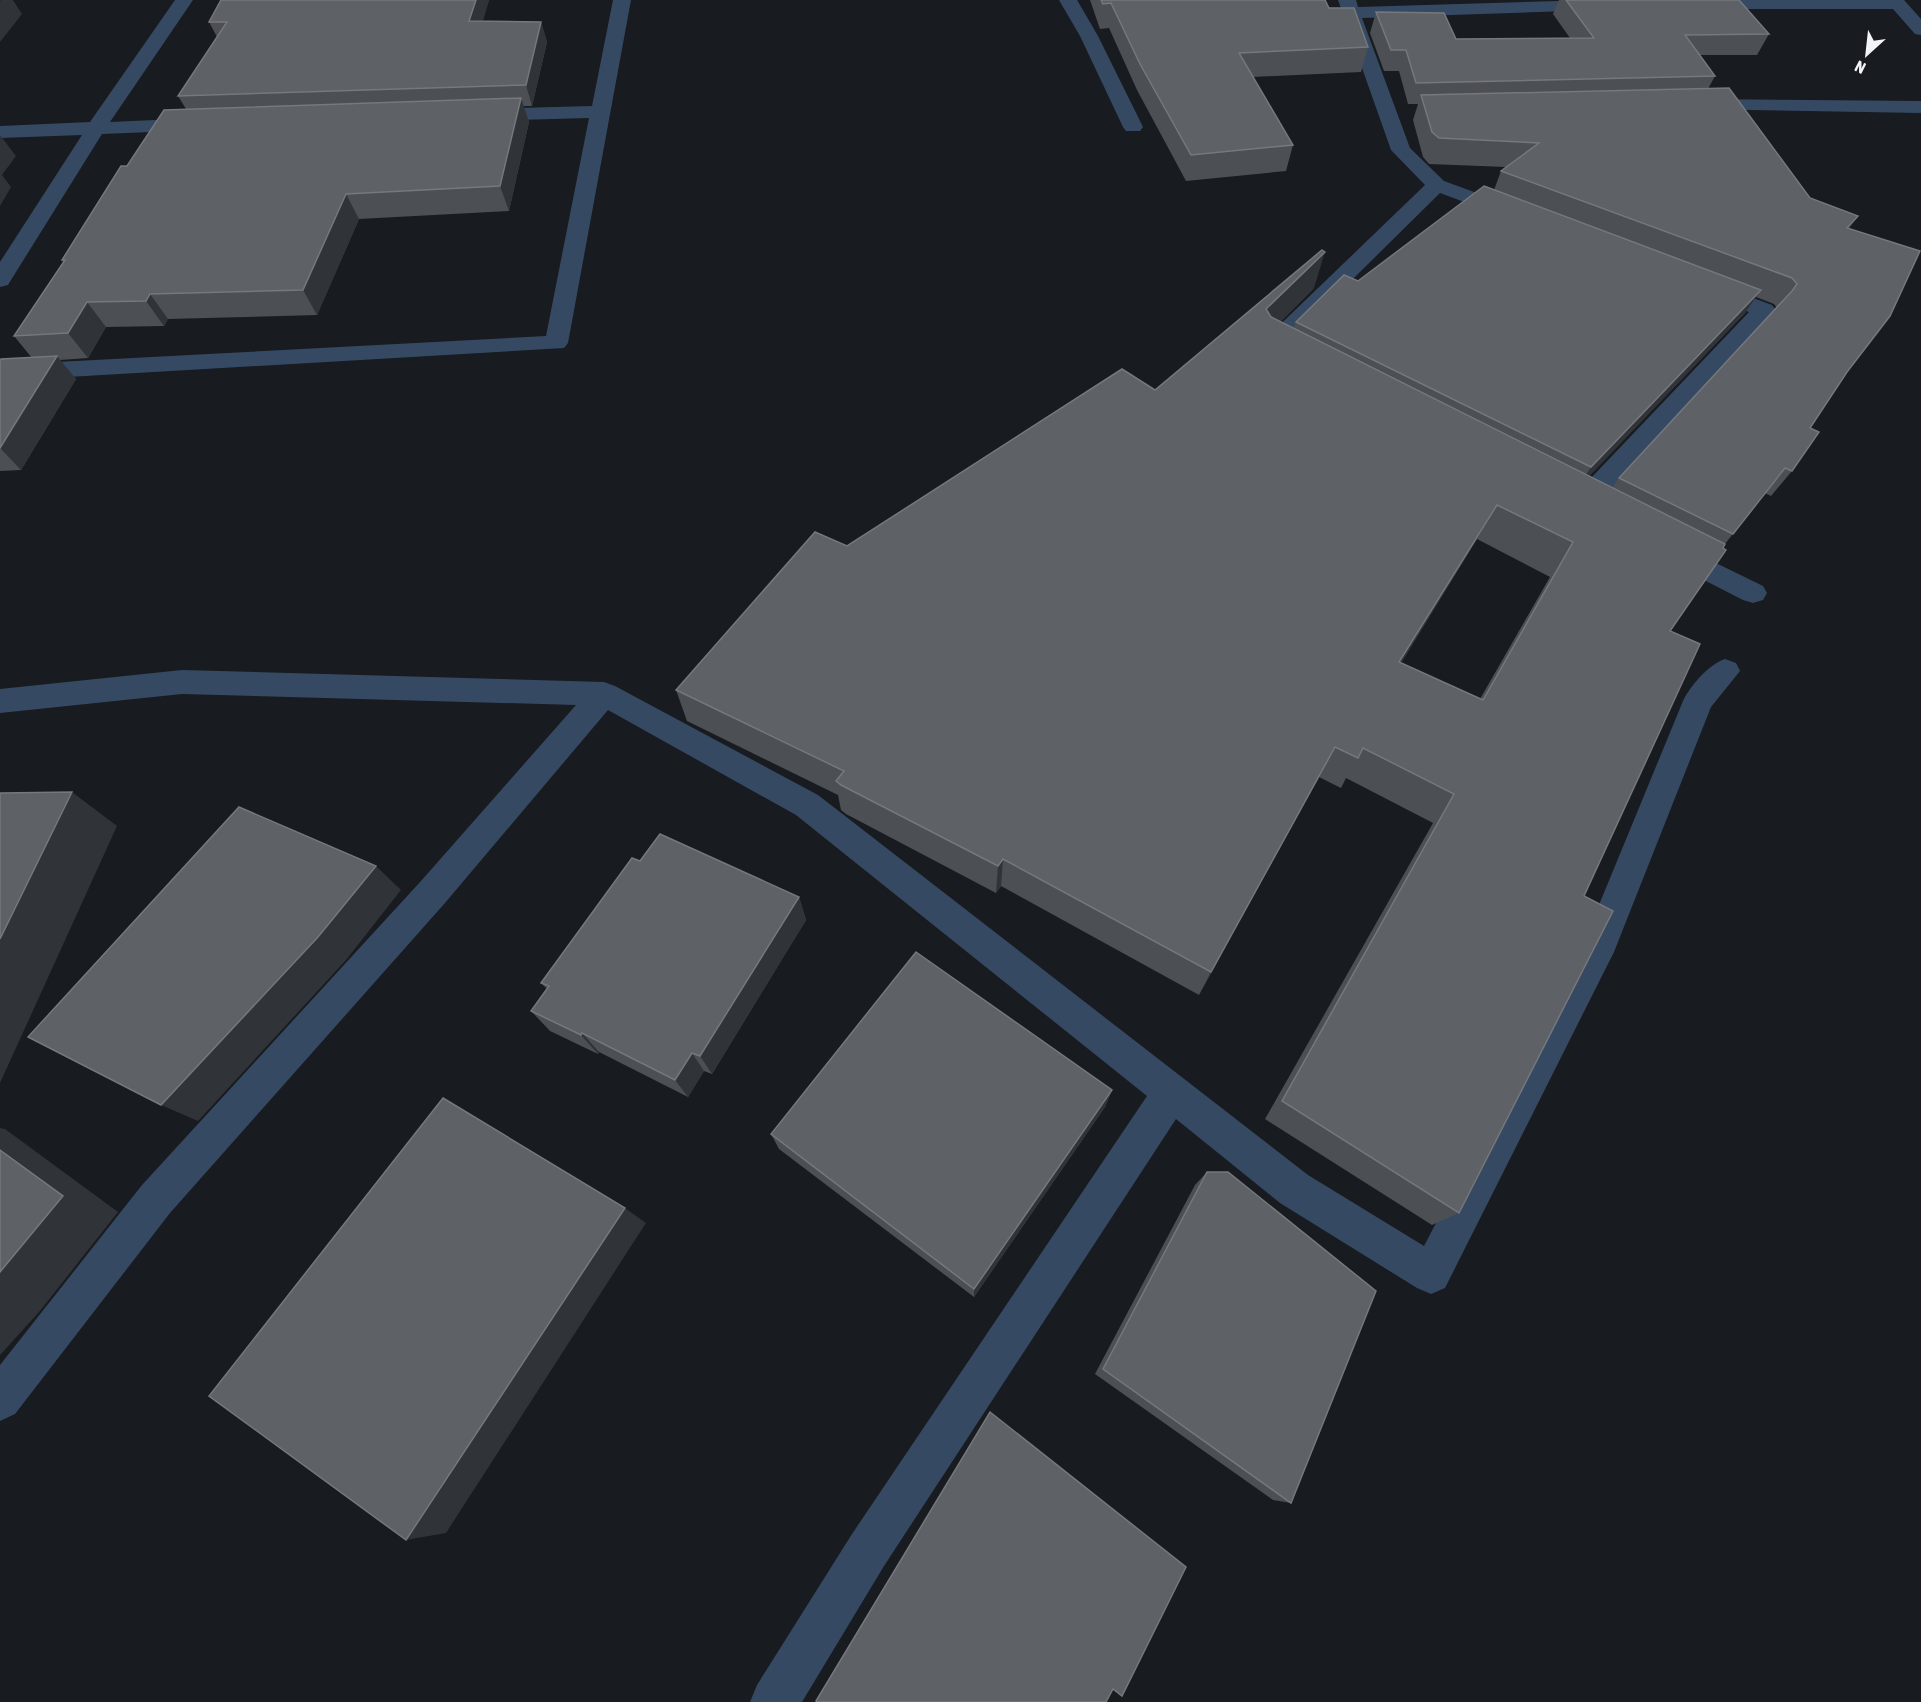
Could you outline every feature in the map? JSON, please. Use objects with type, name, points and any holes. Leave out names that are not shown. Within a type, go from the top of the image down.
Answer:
[{"type":"street","points":[[0,280],[96,127],[184,0]]},
{"type":"street","points":[[0,373],[556,343],[622,0]]},
{"type":"street","points":[[1068,0],[1089,36],[1133,127]]},
{"type":"street","points":[[1682,4],[1896,2],[1921,30]]},
{"type":"street","points":[[1535,222],[1437,185],[1401,150],[1350,6],[1611,5]]},
{"type":"street","points":[[1674,105],[1921,107]]},
{"type":"street","points":[[460,116],[600,112]]},
{"type":"street","points":[[1387,113],[1411,112]]},
{"type":"street","points":[[0,132],[214,124]]},
{"type":"street","points":[[1301,363],[1270,347],[1437,185]]},
{"type":"street","points":[[1581,505],[1764,310],[1688,281]]},
{"type":"street","points":[[1652,542],[1753,593]]},
{"type":"street","points":[[0,701],[182,681],[604,694],[807,805],[1294,1189],[1431,1274],[1602,941],[1698,701],[1725,671]]},
{"type":"street","points":[[0,1399],[156,1199],[434,892],[604,694]]},
{"type":"street","points":[[774,1702],[868,1550],[1172,1092]]},
{"type":"building","points":[[221,0],[476,0],[469,21],[541,22],[526,85],[178,96],[227,22],[209,22]]},
{"type":"building","points":[[1101,0],[1325,0],[1329,8],[1354,8],[1368,47],[1239,53],[1293,145],[1191,155],[1140,64],[1111,3],[1103,4]]},
{"type":"building","points":[[1566,0],[1739,0],[1769,34],[1685,35],[1715,76],[1416,83],[1406,50],[1391,50],[1376,12],[1444,13],[1456,39],[1594,38]]},
{"type":"building","points":[[1729,88],[1810,198],[1858,216],[1847,228],[1920,251],[1890,316],[1847,372],[1810,428],[1819,432],[1792,471],[1785,468],[1733,534],[1619,478],[1797,284],[1792,278],[1501,171],[1539,143],[1439,138],[1432,132],[1421,95]]},
{"type":"building","points":[[521,98],[500,186],[346,194],[303,290],[150,294],[146,301],[87,302],[68,333],[14,336],[65,260],[62,260],[121,166],[127,166],[164,110]]},
{"type":"building","points":[[1484,186],[1761,290],[1591,467],[1296,322],[1344,275],[1358,281]]},
{"type":"building","points":[[1322,250],[1325,252],[1266,309],[1271,317],[1725,544],[1723,548],[1726,550],[1670,631],[1700,644],[1584,896],[1613,911],[1459,1213],[1282,1101],[1454,794],[1363,748],[1358,758],[1335,747],[1211,972],[1003,859],[998,866],[841,785],[836,781],[844,771],[676,690],[815,532],[847,546],[1122,369],[1155,390]],"holes":[[[1497,505],[1573,542],[1483,700],[1399,662]]]},
{"type":"building","points":[[57,356],[0,448],[1,359]]},
{"type":"building","points":[[72,792],[0,939],[0,793]]},
{"type":"building","points":[[239,807],[376,866],[318,937],[161,1105],[28,1037]]},
{"type":"building","points":[[660,834],[799,897],[700,1056],[692,1053],[675,1080],[582,1033],[581,1035],[531,1011],[549,986],[541,983],[632,858],[640,861]]},
{"type":"building","points":[[916,952],[1112,1090],[974,1289],[771,1134]]},
{"type":"building","points":[[443,1098],[625,1208],[406,1540],[209,1396]]},
{"type":"building","points":[[0,1150],[63,1196],[0,1272]]},
{"type":"building","points":[[1207,1172],[1228,1172],[1376,1291],[1291,1503],[1103,1369]]},
{"type":"building","points":[[990,1412],[1186,1567],[1122,1696],[1113,1689],[1106,1702],[817,1702],[816,1701]]}]
